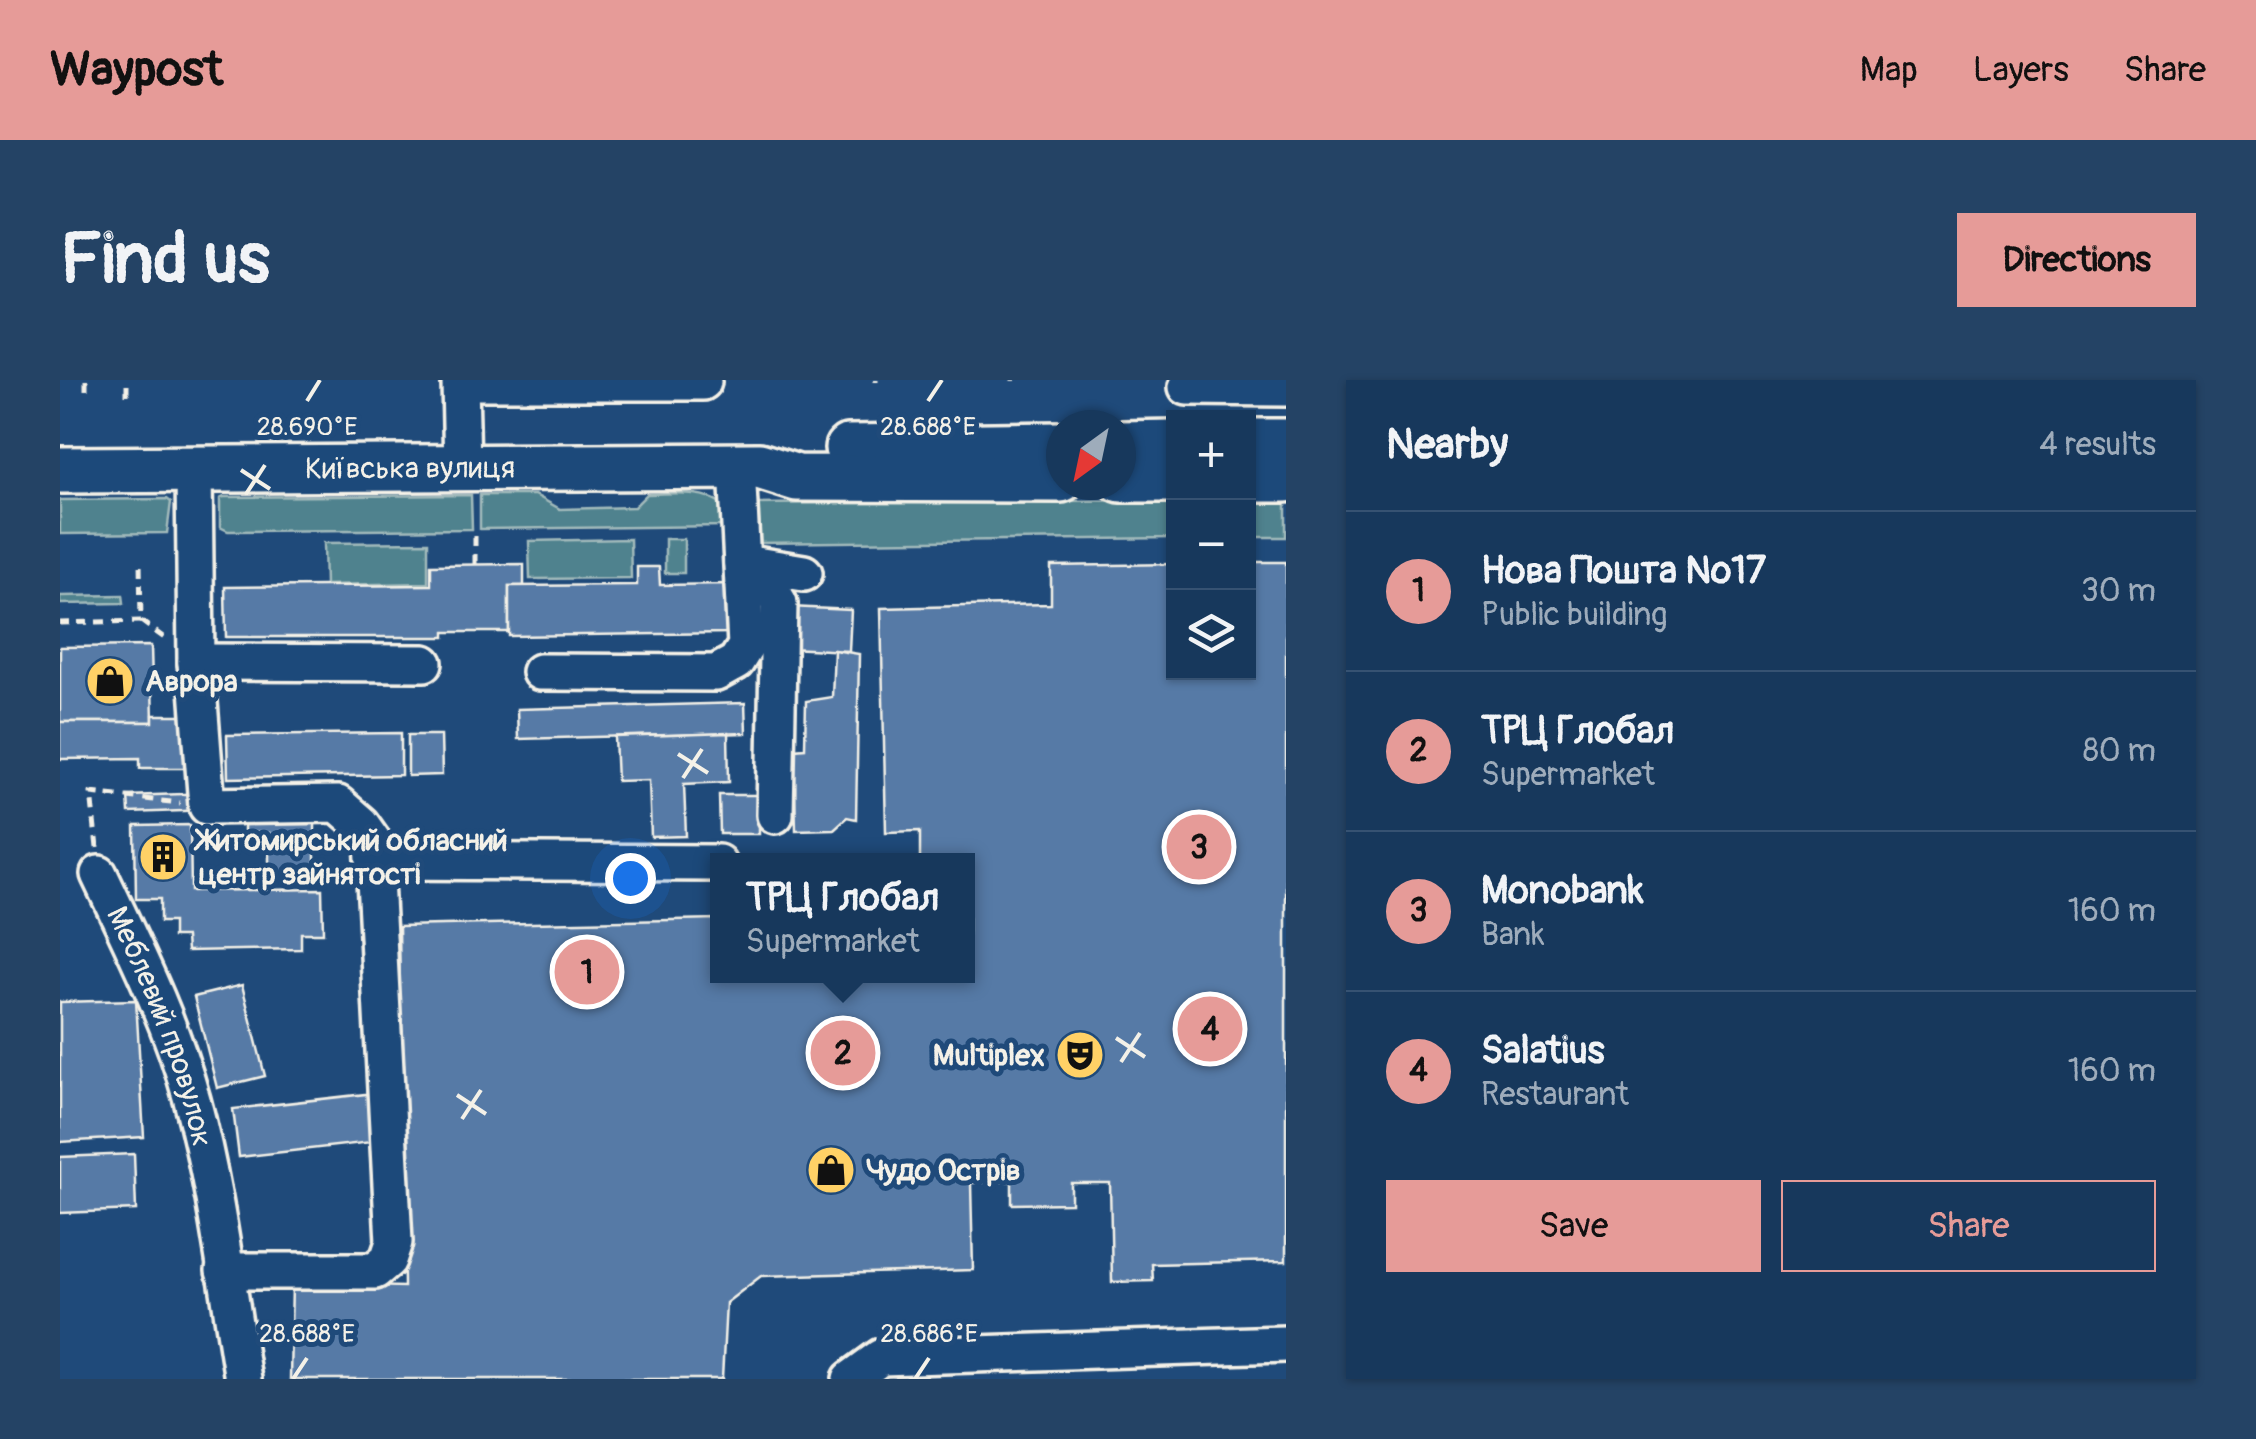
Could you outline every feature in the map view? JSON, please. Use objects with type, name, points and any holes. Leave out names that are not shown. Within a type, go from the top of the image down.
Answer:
[{"type":"main road","points":[[1256,442],[1286,442]]},
{"type":"main road","points":[[1136,444],[1166,443]]},
{"type":"main road","name":"Київська вулиця","points":[[748,466],[798,448],[1046,445]]},
{"type":"main road","name":"Київська вулиця","points":[[60,470],[748,466],[797,478],[1046,479]]},
{"type":"main road","points":[[1136,479],[1166,479]]},
{"type":"main road","points":[[1256,480],[1286,479]]},
{"type":"street","points":[[462,468],[460,382],[703,382]]},
{"type":"street","points":[[1188,387],[1286,388]]},
{"type":"street","points":[[540,672],[716,673],[736,662],[746,646],[742,563],[748,466]]},
{"type":"street","points":[[194,470],[168,560],[196,662],[208,806],[338,804],[373,841],[394,1242],[388,1260],[375,1271],[224,1271]]},
{"type":"street","points":[[742,563],[804,573]]},
{"type":"street","points":[[742,563],[768,585],[779,602],[775,815]]},
{"type":"street","points":[[196,662],[424,663]]},
{"type":"street","points":[[376,861],[710,862]]},
{"type":"street","name":"Меблевий провулок","points":[[99,874],[156,994],[192,1098],[218,1209],[242,1379]]},
{"type":"street","points":[[851,1379],[881,1357],[1286,1344]]},
{"type":"path","points":[[86,380],[86,396]]},
{"type":"path","points":[[127,380],[127,395]]},
{"type":"path","points":[[474,564],[475,535]]},
{"type":"path","points":[[60,622],[141,621],[168,560]]},
{"type":"path","name":"Меблевий провулок","points":[[99,874],[91,793],[208,806]]},
{"type":"green space","points":[[686,493],[714,499],[722,504],[727,526],[480,529],[480,495],[535,495],[560,509],[634,507],[647,494]]},
{"type":"green space","points":[[471,495],[472,529],[228,531],[220,527],[220,499],[224,497]]},
{"type":"green space","points":[[1256,499],[1286,499],[1286,537],[1256,537]]},
{"type":"green space","points":[[60,500],[171,502],[167,533],[60,534]]},
{"type":"green space","points":[[1166,500],[1166,538],[755,543],[753,504]]},
{"type":"green space","points":[[630,539],[631,578],[530,579],[529,541]]},
{"type":"green space","points":[[665,539],[684,539],[684,573],[665,573]]},
{"type":"green space","points":[[428,542],[428,583],[325,585],[324,543]]},
{"type":"green space","points":[[123,595],[124,603],[60,604],[60,596]]},
{"type":"building","points":[[1256,562],[1286,562],[1286,1261],[1152,1264],[1153,1281],[1112,1282],[1110,1183],[1071,1183],[1071,1203],[1012,1204],[1012,1181],[971,1183],[973,1270],[761,1276],[726,1303],[722,1379],[290,1379],[292,1284],[404,1287],[399,926],[710,919],[710,983],[975,983],[975,853],[920,853],[920,831],[886,832],[881,608],[1051,604],[1051,566],[1166,564],[1166,680],[1256,680]]},
{"type":"building","points":[[524,564],[524,586],[509,586],[509,632],[445,632],[445,637],[226,637],[225,587],[431,585],[431,565]]},
{"type":"building","points":[[637,567],[659,567],[660,585],[730,584],[731,633],[509,636],[509,586],[637,585]]},
{"type":"building","points":[[790,607],[851,610],[849,651],[788,648]]},
{"type":"building","points":[[151,646],[153,722],[60,722],[60,647]]},
{"type":"building","points":[[834,650],[859,654],[856,819],[847,817],[834,829],[796,830],[794,749],[805,748],[806,701],[832,697]]},
{"type":"building","points":[[745,703],[746,733],[518,739],[517,709]]},
{"type":"building","points":[[153,715],[186,715],[186,768],[140,768],[140,758],[60,759],[60,722],[153,722]]},
{"type":"building","points":[[401,733],[401,775],[228,778],[227,735]]},
{"type":"building","points":[[728,733],[729,782],[684,784],[686,836],[651,837],[649,780],[617,781],[615,737]]},
{"type":"building","points":[[408,735],[441,735],[442,775],[408,776]]},
{"type":"building","points":[[210,793],[210,810],[129,813],[128,796]]},
{"type":"building","points":[[719,795],[759,795],[759,834],[720,834]]},
{"type":"building","points":[[244,810],[315,810],[315,871],[269,875],[269,833],[244,833]]},
{"type":"building","name":"Житомирський обласний центр зайнятості","points":[[190,825],[191,891],[322,889],[323,933],[301,933],[301,949],[187,951],[186,937],[173,937],[173,922],[160,922],[160,899],[136,899],[135,826]]},
{"type":"building","points":[[242,985],[265,1076],[217,1088],[194,997]]},
{"type":"building","points":[[136,1000],[144,1137],[60,1142],[60,1002]]},
{"type":"building","points":[[375,1093],[381,1141],[239,1157],[233,1109]]},
{"type":"building","points":[[134,1154],[136,1210],[60,1213],[60,1157]]},
{"type":"place","name":"Аврора","points":[[110,681]]},
{"type":"place","name":"Monobank","points":[[1199,847]]},
{"type":"place","name":"Житомирський обласний центр зайнятості","points":[[163,857]]},
{"type":"place","name":"Нова Пошта №17","points":[[587,972]]},
{"type":"place","name":"Salatius","points":[[1210,1029]]},
{"type":"place","name":"ТРЦ Глобал","points":[[843,1053]]},
{"type":"place","name":"Multiplex","points":[[1080,1055]]},
{"type":"place","name":"Чудо Острів","points":[[831,1170]]}]
